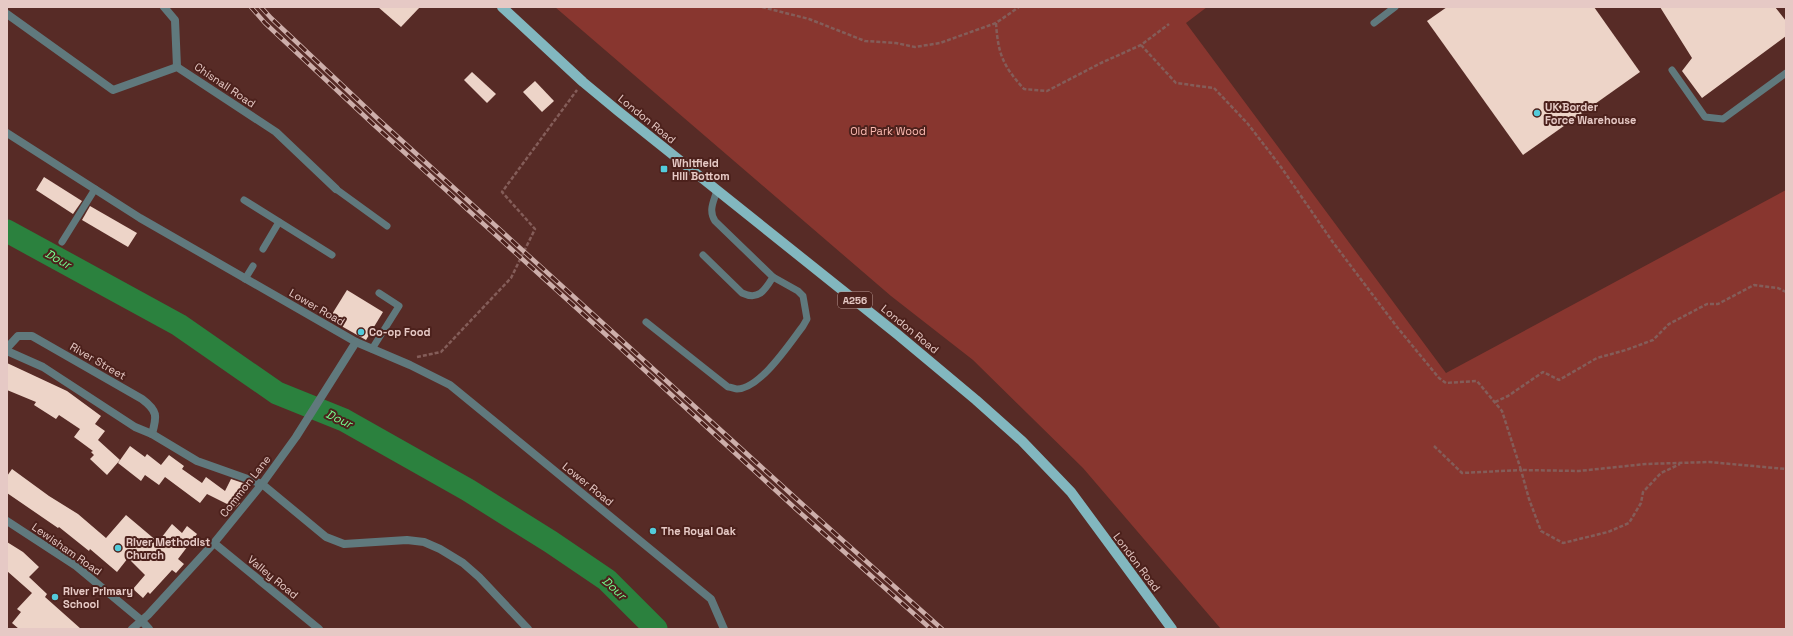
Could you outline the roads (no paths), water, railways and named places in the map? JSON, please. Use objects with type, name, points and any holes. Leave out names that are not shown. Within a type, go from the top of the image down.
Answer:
[{"type":"main road","name":"London Road","points":[[502,7],[583,82],[897,334],[976,400],[1022,441],[1071,492],[1172,629]]},
{"type":"street","points":[[164,7],[175,20],[177,67]]},
{"type":"street","name":"Chisnall Road","points":[[7,14],[113,90],[177,67],[276,132],[336,189]]},
{"type":"street","name":"Lower Road","points":[[8,135],[140,218],[356,342],[410,365],[450,385],[711,598],[724,629]]},
{"type":"street","name":"River Street","points":[[152,434],[157,417],[152,406],[142,399],[32,336],[18,336],[7,349],[43,367],[135,427],[152,434],[197,461],[262,484]]},
{"type":"street","name":"Common Lane","points":[[132,629],[148,615],[214,543],[262,484],[296,437],[356,342]]},
{"type":"street","points":[[262,484],[326,537],[344,544],[407,540],[424,542],[463,562],[479,576],[528,629]]},
{"type":"street","name":"Lewisham Road","points":[[7,521],[76,566],[141,620],[149,629]]},
{"type":"street","name":"Valley Road","points":[[214,543],[319,629]]},
{"type":"lane","points":[[1374,23],[1395,7]]},
{"type":"lane","points":[[1672,70],[1705,117],[1723,119],[1786,73]]},
{"type":"lane","points":[[62,242],[95,189]]},
{"type":"lane","points":[[336,189],[387,226]]},
{"type":"lane","points":[[646,322],[728,387],[737,389],[747,387],[764,376],[806,320],[802,296],[798,291],[773,277],[715,221],[711,215],[711,210],[717,190]]},
{"type":"lane","points":[[244,200],[332,255]]},
{"type":"lane","points":[[263,249],[279,222]]},
{"type":"lane","points":[[703,255],[742,293],[750,296],[756,296],[766,289],[773,277]]},
{"type":"lane","points":[[246,279],[253,266]]},
{"type":"lane","points":[[372,349],[399,306],[379,293]]},
{"type":"waterway","name":"Dour","points":[[7,231],[179,325],[277,393],[344,420],[468,490],[551,542],[607,580],[656,629]]},
{"type":"railway","points":[[251,7],[265,23],[373,124],[796,509],[931,629]]},
{"type":"railway","points":[[261,7],[378,119],[942,629]]},
{"type":"place","name":"UK Border Force Warehouse","points":[[1537,113]]},
{"type":"place","name":"Whitfield Hill Bottom","points":[[664,169]]},
{"type":"place","name":"Co-op Food","points":[[361,332]]},
{"type":"place","name":"The Royal Oak","points":[[653,531]]},
{"type":"place","name":"River Methodist Church","points":[[118,548]]},
{"type":"place","name":"River Primary School","points":[[55,597]]},
{"type":"park label","name":"Old Park Wood","points":[[888,131]]}]
